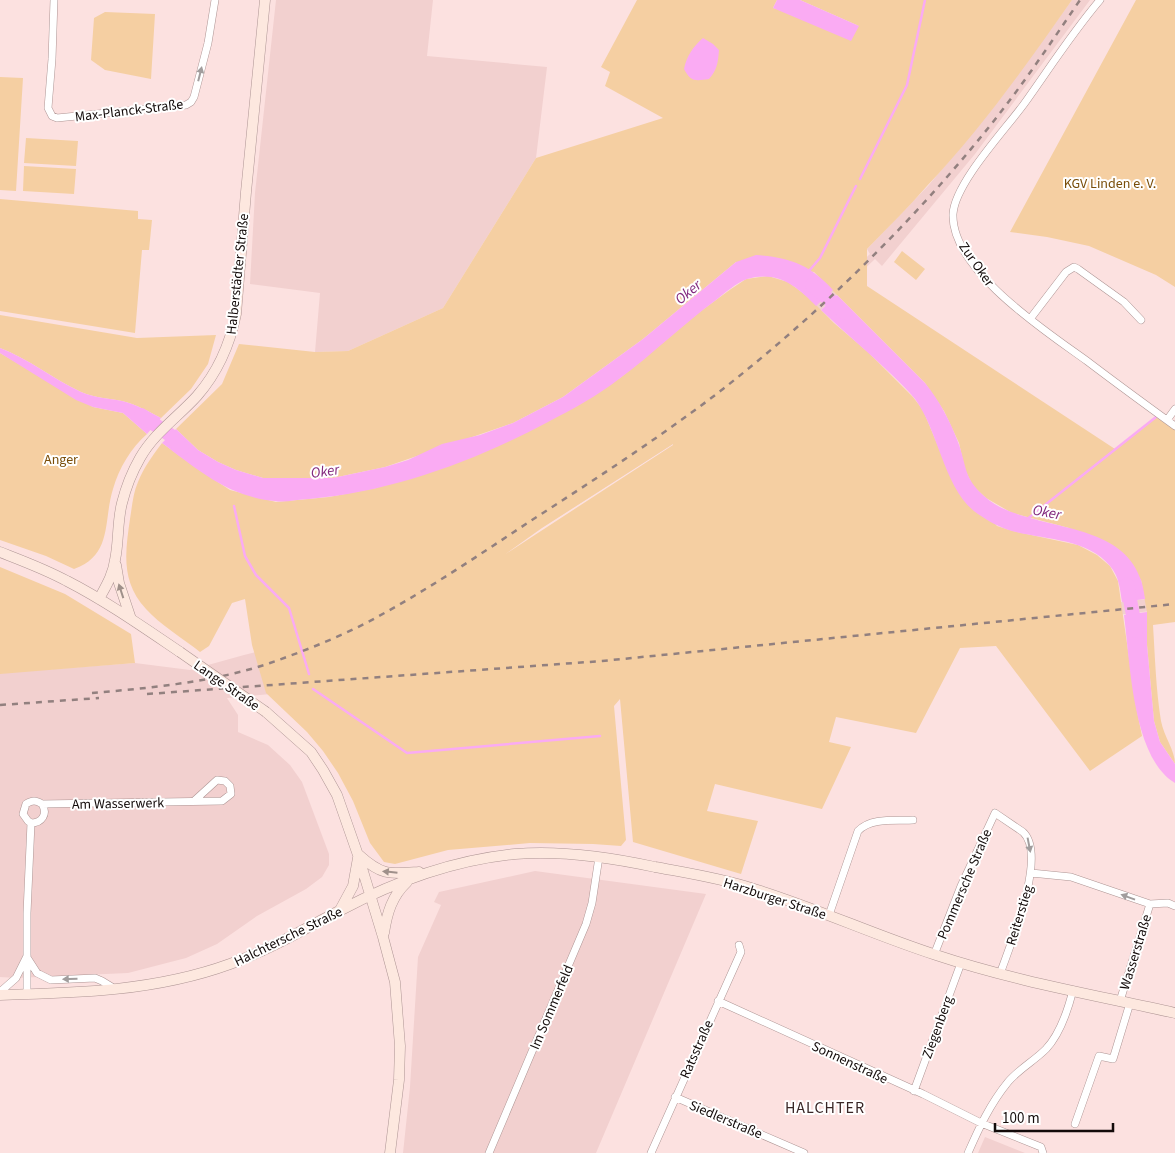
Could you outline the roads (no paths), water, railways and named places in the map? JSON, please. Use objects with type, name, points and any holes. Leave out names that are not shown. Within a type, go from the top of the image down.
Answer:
[{"type":"main road","name":"Halberstädter Straße","points":[[99,599],[110,580],[115,561],[121,505],[128,484],[141,457],[152,440],[197,396],[208,382],[228,347],[236,314],[265,0]]},
{"type":"main road","name":"Lange Straße","points":[[0,552],[37,566],[99,599],[180,652],[266,712],[311,752],[323,770],[336,795],[358,855],[395,982],[400,1046],[399,1080],[390,1153]]},
{"type":"main road","points":[[115,561],[119,583],[131,619]]},
{"type":"main road","name":"Harzburger Straße","points":[[370,895],[427,872],[458,863],[516,854],[566,854],[599,857],[739,884],[830,915],[934,955],[961,963],[1000,974],[1175,1013]]},
{"type":"main road","points":[[339,910],[353,886],[358,855],[380,871],[396,873],[427,872]]},
{"type":"main road","points":[[383,937],[390,905],[400,889],[412,878]]},
{"type":"main road","name":"Halchtersche Straße","points":[[0,994],[116,990],[179,980],[233,963],[285,940],[370,895]]},
{"type":"street","name":"Max-Planck-Straße","points":[[54,0],[48,108],[52,116],[57,118],[186,105],[191,102],[208,43],[215,0]]},
{"type":"street","name":"Zur Oker","points":[[1100,0],[1068,40],[1023,105],[972,172],[954,205],[955,227],[965,251],[989,283],[1009,303],[1175,426]]},
{"type":"street","points":[[1030,319],[1066,272],[1074,267],[1124,302],[1142,320]]},
{"type":"street","points":[[1167,420],[1175,409]]},
{"type":"street","name":"Am Wasserwerk","points":[[42,804],[45,813],[43,818],[32,823],[28,821],[23,814],[26,804],[31,801],[42,804],[222,802],[231,794],[230,786],[225,781],[217,780],[194,801]]},
{"type":"street","name":"Reiterstieg","points":[[995,813],[1027,835],[1030,846],[1031,874],[1028,889],[1000,974]]},
{"type":"street","name":"Pommersche Straße","points":[[934,955],[961,886],[995,813]]},
{"type":"street","points":[[830,915],[858,831],[862,826],[871,822],[914,820]]},
{"type":"street","name":"Am Wasserwerk","points":[[28,994],[27,913],[32,823]]},
{"type":"street","name":"Im Sommerfeld","points":[[489,1153],[586,924],[592,903],[599,857]]},
{"type":"street","points":[[1031,874],[1071,876],[1150,904],[1168,903],[1175,906]]},
{"type":"street","name":"Wasserstraße","points":[[1075,1124],[1099,1056],[1113,1060],[1125,1002],[1150,904]]},
{"type":"street","name":"Ratsstraße","points":[[651,1153],[741,952],[739,945]]},
{"type":"street","points":[[28,956],[37,973],[51,980],[95,978],[116,990]]},
{"type":"street","name":"Am Wasserwerk","points":[[0,994],[16,978],[28,956]]},
{"type":"street","name":"Ziegenberg","points":[[914,1091],[961,963]]},
{"type":"street","points":[[968,1153],[991,1105],[1019,1071],[1049,1046],[1064,1019],[1073,990]]},
{"type":"street","name":"Sonnenstraße","points":[[718,1001],[981,1123],[1040,1148],[1043,1153]]},
{"type":"street","name":"Siedlerstraße","points":[[675,1097],[804,1153]]},
{"type":"waterway","points":[[860,179],[907,85],[925,0]]},
{"type":"waterway","points":[[808,272],[820,258],[856,186]]},
{"type":"waterway","name":"Oker","points":[[812,285],[845,313]]},
{"type":"waterway","name":"Oker","points":[[141,415],[170,435],[182,449]]},
{"type":"waterway","points":[[1026,520],[1156,417]]},
{"type":"waterway","points":[[234,506],[245,556],[256,575],[289,608],[309,674]]},
{"type":"waterway","name":"Oker","points":[[1127,584],[1136,631]]},
{"type":"waterway","points":[[313,689],[407,753],[600,736]]},
{"type":"railway","points":[[92,693],[205,680],[249,670],[339,636],[379,616],[438,582],[653,440],[723,389],[760,359],[831,296],[899,229],[963,159],[993,122],[1027,77],[1080,0]]},
{"type":"railway","points":[[147,694],[602,661],[1175,604]]},
{"type":"railway","points":[[0,705],[99,698]]},
{"type":"district","name":"HALCHTER","points":[[825,1107]]},
{"type":"park label","name":"KGV Linden e. V.","points":[[1110,183]]},
{"type":"park label","name":"Anger","points":[[61,459]]}]
